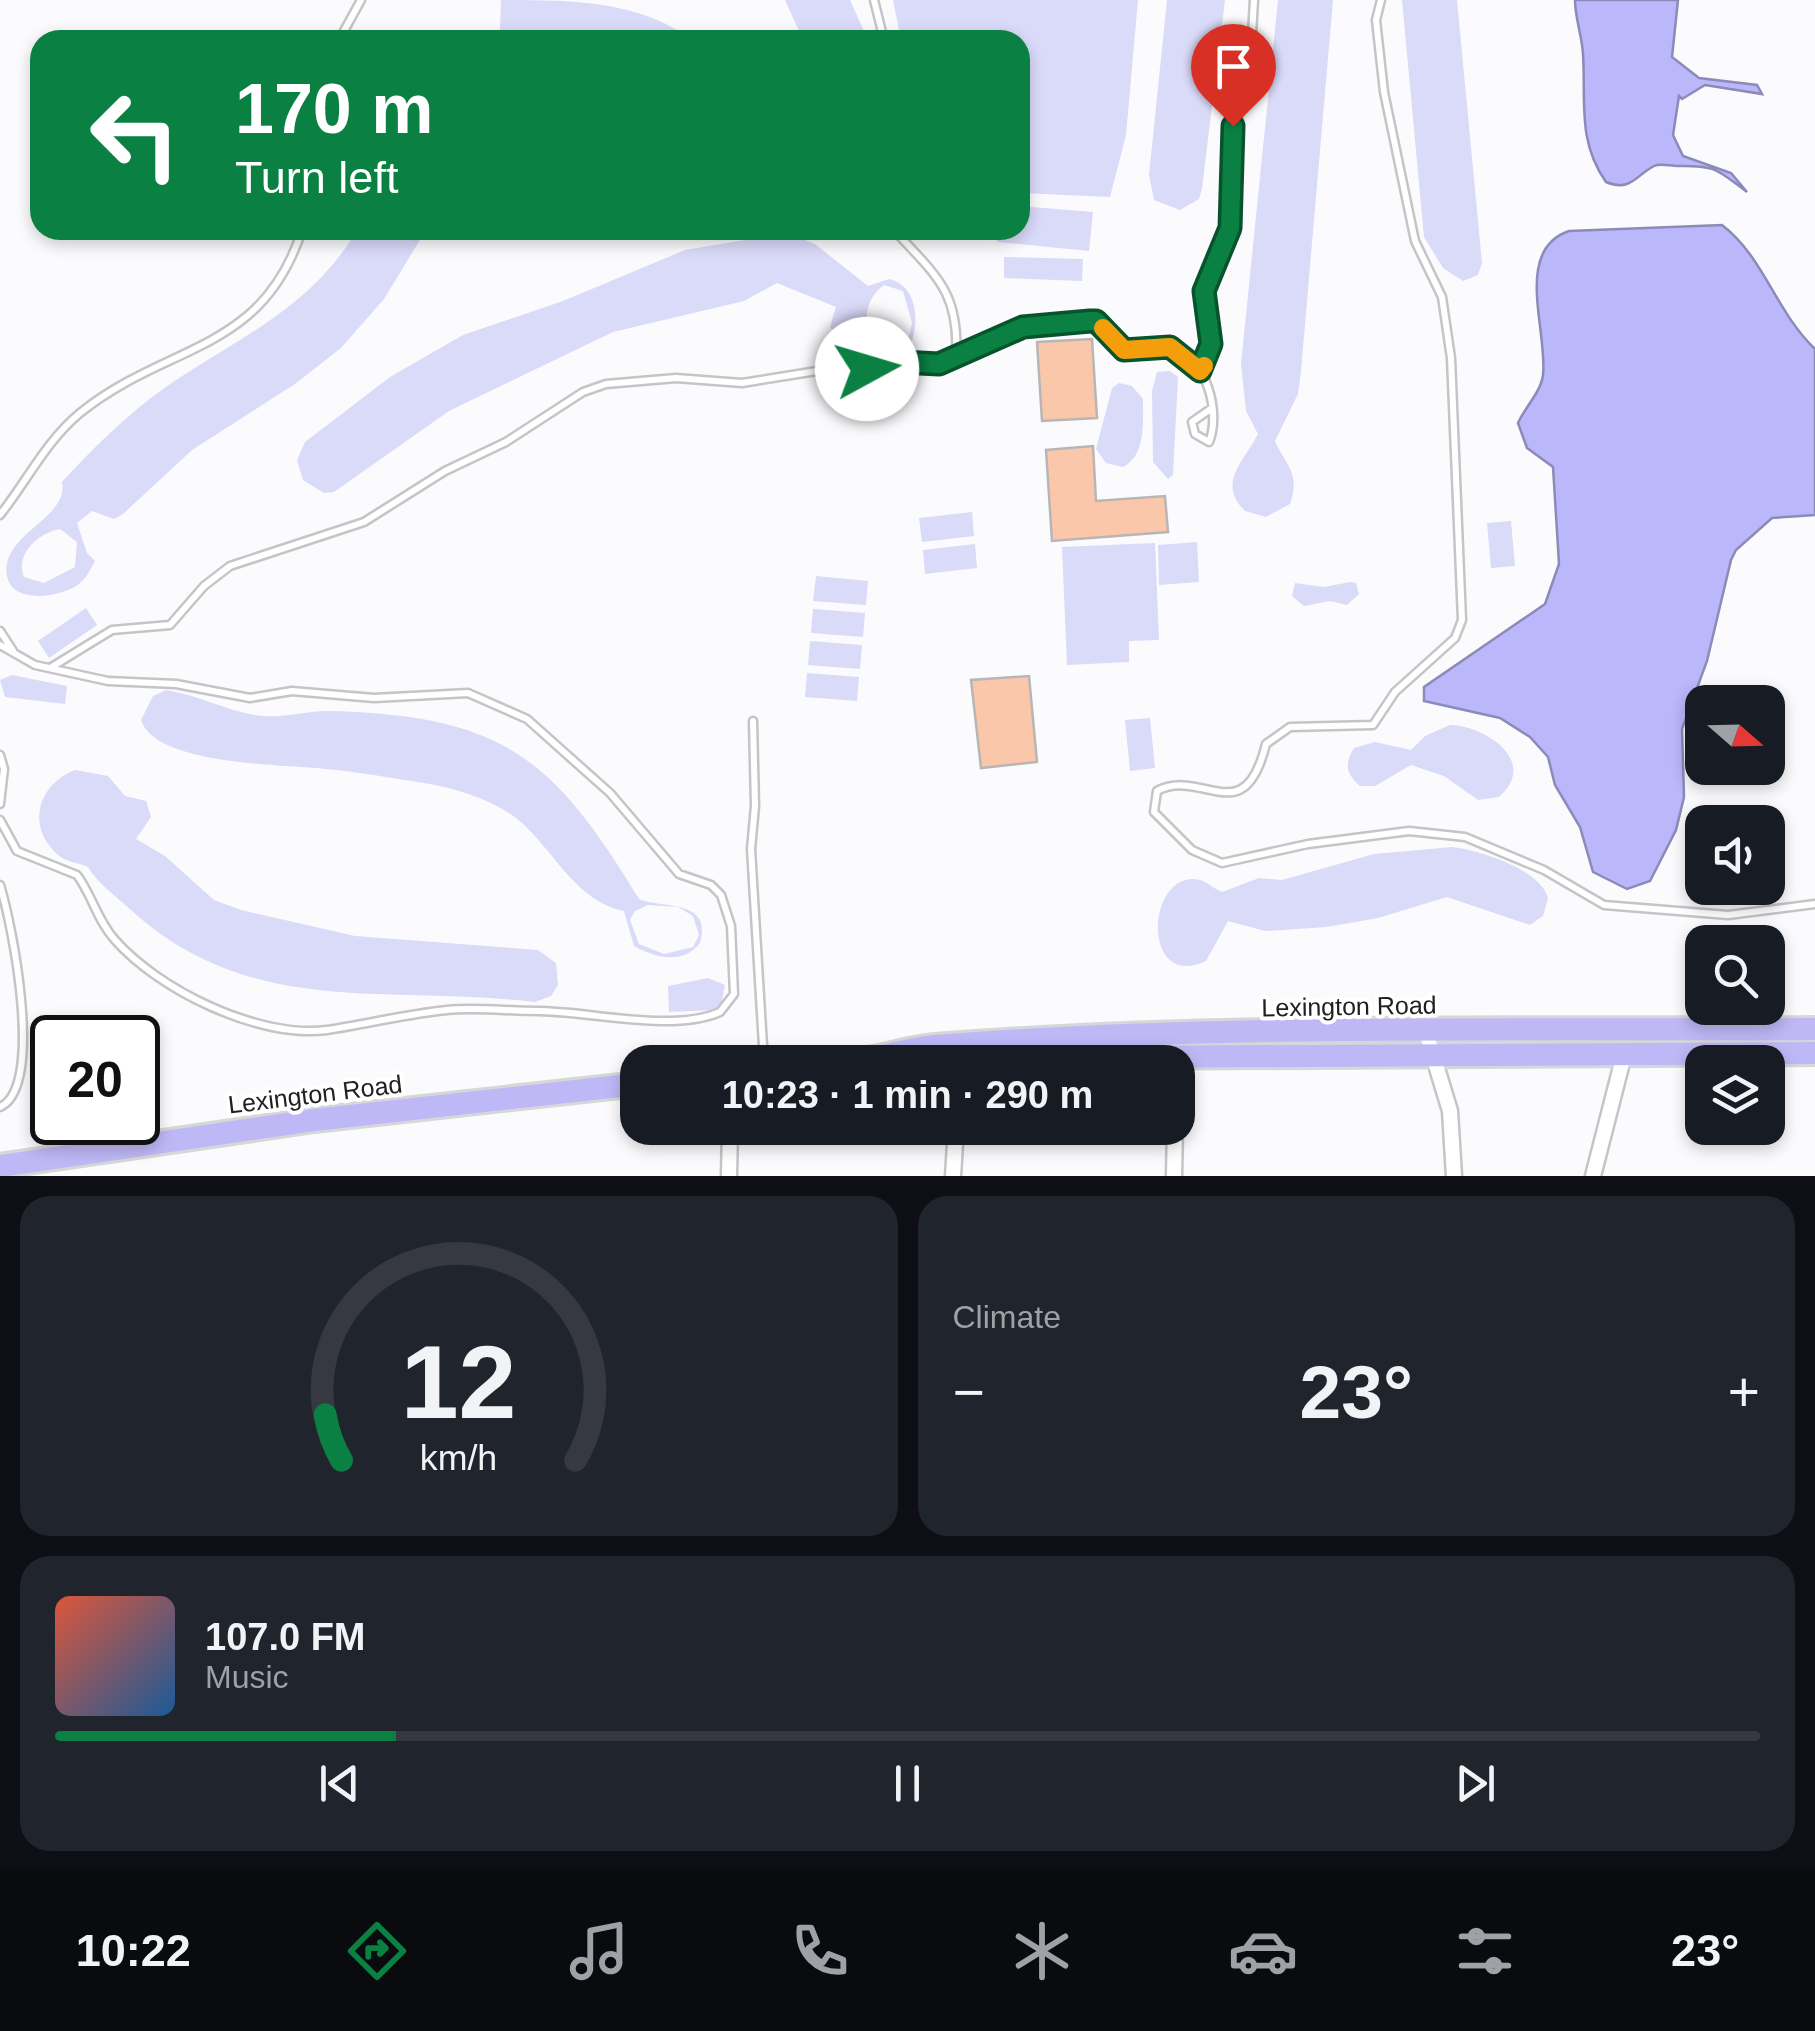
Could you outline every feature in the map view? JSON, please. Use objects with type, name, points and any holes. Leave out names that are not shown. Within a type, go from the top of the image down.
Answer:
[{"type":"main road","name":"Lexington Road","points":[[1195,1051],[1434,1055],[1815,1030]]},
{"type":"main road","name":"Lexington Road","points":[[1195,1050],[1426,1032],[1815,1052]]},
{"type":"main road","name":"Lexington Road","points":[[0,1166],[331,1118],[620,1086]]},
{"type":"street","points":[[1426,1032],[1450,1110],[1454,1176]]},
{"type":"street","points":[[1593,1176],[1627,1042]]},
{"type":"street","points":[[729,1176],[730,1145]]},
{"type":"street","points":[[952,1176],[955,1145]]},
{"type":"street","points":[[1174,1176],[1175,1145]]},
{"type":"lane","points":[[345,30],[361,0]]},
{"type":"lane","points":[[874,0],[882,30]]},
{"type":"lane","points":[[1200,371],[1211,344],[1204,291],[1230,228],[1230,150],[1250,68],[1254,0]]},
{"type":"lane","points":[[1381,0],[1376,20],[1384,92],[1415,241],[1442,297],[1451,358],[1462,620],[1455,638],[1395,692],[1373,725],[1290,727],[1266,744],[1260,770],[1246,786],[1220,794],[1170,784],[1156,791],[1154,812],[1192,850],[1222,863],[1308,844],[1409,831],[1465,837],[1544,870],[1604,905],[1728,915],[1815,904]]},
{"type":"lane","points":[[0,515],[52,442],[83,410],[166,359],[229,333],[258,310],[277,286],[298,240]]},
{"type":"lane","points":[[905,240],[932,266],[948,292],[955,316],[956,358]]},
{"type":"lane","points":[[50,669],[112,630],[170,625],[204,586],[230,566],[364,522],[445,471],[506,442],[583,392],[606,384],[676,378],[742,384],[824,370],[939,364],[1023,327],[1096,321],[1124,350],[1170,347],[1200,371],[1212,408],[1214,421],[1209,442],[1194,434],[1192,422],[1212,408]]},
{"type":"lane","points":[[0,631],[18,656]]},
{"type":"lane","points":[[0,645],[50,669],[108,681],[176,684],[250,698],[292,691],[374,698],[468,693],[527,719],[610,793],[680,874],[711,885],[721,894],[730,926],[734,994],[720,1012],[688,1018],[634,1020],[448,1010],[366,1020],[324,1030],[262,1022],[207,1004],[146,969],[96,916],[77,875],[17,851],[0,820]]},
{"type":"lane","points":[[752,720],[755,806],[751,848],[763,1045]]},
{"type":"lane","points":[[0,755],[4,769],[0,804]]},
{"type":"lane","points":[[0,886],[18,952],[21,1029],[19,1075],[11,1099],[0,1107]]},
{"type":"shaded area","points":[[501,0],[602,5],[650,17],[676,30],[501,30]]},
{"type":"shaded area","points":[[785,0],[850,0],[864,30],[798,30]]},
{"type":"shaded area","points":[[893,0],[1138,0],[1126,135],[1110,197],[1030,193],[1030,30],[899,30]]},
{"type":"shaded area","points":[[1167,0],[1225,0],[1202,188],[1199,199],[1180,210],[1154,200],[1149,175]]},
{"type":"shaded area","points":[[1278,0],[1333,0],[1298,394],[1275,441],[1291,470],[1293,493],[1290,504],[1266,517],[1245,511],[1233,491],[1233,481],[1258,434],[1246,411],[1241,364]]},
{"type":"shaded area","points":[[1402,0],[1457,0],[1482,263],[1478,275],[1463,281],[1443,268],[1424,237]]},
{"type":"shaded area","points":[[1030,207],[1093,212],[1089,251],[997,242],[1030,240]]},
{"type":"shaded area","points":[[350,240],[420,240],[384,299],[341,348],[295,384],[192,450],[123,514],[114,519],[92,511],[77,523],[87,553],[95,561],[79,584],[43,596],[20,593],[12,587],[7,563],[12,551],[50,513],[62,494],[62,482],[88,455],[161,391],[276,316],[320,278]],"holes":[[[60,529],[77,542],[75,567],[44,583],[24,577],[22,568],[30,546]]]},
{"type":"shaded area","points":[[745,240],[805,240],[868,286],[889,279],[899,283],[911,298],[915,329],[909,349],[888,359],[876,356],[864,340],[853,348],[843,346],[830,327],[836,307],[777,283],[744,301],[613,332],[449,411],[334,492],[324,493],[303,480],[297,460],[305,442],[390,377],[463,335],[563,301],[685,250]],"holes":[[[884,285],[903,291],[912,323],[907,345],[891,353],[876,349],[868,332],[867,315],[877,291]]]},
{"type":"shaded area","points":[[1004,257],[1083,259],[1082,281],[1004,278]]},
{"type":"shaded area","points":[[1170,371],[1178,377],[1173,475],[1168,479],[1153,462],[1152,391],[1157,372]]},
{"type":"shaded area","points":[[1119,383],[1132,386],[1143,399],[1139,446],[1136,455],[1123,467],[1106,463],[1096,449],[1112,388]]},
{"type":"shaded area","points":[[972,512],[974,536],[922,542],[919,518]]},
{"type":"shaded area","points":[[1511,521],[1515,566],[1491,568],[1487,523]]},
{"type":"shaded area","points":[[1197,542],[1199,582],[1159,585],[1158,545]]},
{"type":"shaded area","points":[[1155,543],[1159,640],[1129,641],[1129,662],[1067,665],[1062,547]]},
{"type":"shaded area","points":[[975,544],[977,568],[925,574],[923,550]]},
{"type":"shaded area","points":[[816,576],[868,581],[866,605],[813,601]]},
{"type":"shaded area","points":[[1295,583],[1324,587],[1356,583],[1359,594],[1347,605],[1330,601],[1304,606],[1292,596]]},
{"type":"shaded area","points":[[86,608],[97,625],[49,658],[38,641]]},
{"type":"shaded area","points":[[813,609],[865,613],[863,637],[811,633]]},
{"type":"shaded area","points":[[810,641],[862,645],[860,669],[808,665]]},
{"type":"shaded area","points":[[807,673],[859,677],[857,701],[805,697]]},
{"type":"shaded area","points":[[12,675],[67,686],[65,704],[5,697],[0,680]]},
{"type":"shaded area","points":[[166,690],[263,716],[323,711],[390,715],[481,735],[517,754],[549,778],[579,810],[639,899],[671,905],[683,908],[692,912],[702,929],[700,943],[677,957],[651,954],[634,946],[624,911],[606,905],[577,885],[516,818],[484,800],[448,788],[388,777],[195,754],[152,735],[141,720],[153,696]],"holes":[[[648,905],[678,907],[693,916],[699,935],[693,947],[664,954],[639,944],[630,920],[635,911]]]},
{"type":"shaded area","points":[[1150,718],[1155,768],[1130,771],[1125,720]]},
{"type":"shaded area","points":[[1450,725],[1492,739],[1511,759],[1510,784],[1499,797],[1478,800],[1444,776],[1411,765],[1375,786],[1360,786],[1349,773],[1354,748],[1375,742],[1411,750],[1425,736]]},
{"type":"shaded area","points":[[75,770],[108,776],[125,796],[146,801],[151,817],[136,839],[165,856],[214,900],[241,910],[355,936],[538,950],[556,963],[558,985],[551,996],[535,1002],[374,994],[273,983],[224,968],[177,945],[108,890],[88,867],[61,858],[48,844],[39,820],[44,796]]},
{"type":"shaded area","points":[[1452,847],[1492,857],[1533,878],[1548,898],[1543,916],[1530,925],[1447,897],[1378,918],[1327,927],[1265,931],[1228,921],[1206,961],[1185,966],[1171,961],[1162,948],[1158,931],[1160,912],[1166,896],[1178,883],[1198,879],[1222,892],[1259,878],[1282,880],[1374,854]]},
{"type":"shaded area","points":[[708,978],[725,985],[721,1006],[713,1010],[669,1012],[668,986]]},
{"type":"water","points":[[1575,0],[1678,0],[1672,57],[1699,78],[1757,85],[1762,94],[1705,85],[1682,99],[1679,96],[1673,135],[1683,156],[1731,173],[1747,192],[1722,174],[1701,167],[1656,165],[1627,184],[1606,182],[1587,136],[1583,54]]},
{"type":"water","points":[[1722,225],[1749,253],[1790,319],[1815,349],[1815,515],[1772,518],[1736,550],[1698,685],[1685,685],[1684,797],[1676,830],[1650,881],[1627,889],[1593,872],[1580,827],[1555,785],[1548,757],[1530,737],[1500,718],[1424,701],[1424,687],[1545,604],[1559,564],[1553,467],[1527,448],[1518,423],[1543,375],[1537,273],[1542,255],[1552,241],[1569,231]]},
{"type":"building","points":[[1092,339],[1097,418],[1042,421],[1037,342]]},
{"type":"building","points":[[1093,446],[1096,501],[1165,496],[1168,532],[1052,541],[1046,450]]},
{"type":"building","points":[[1029,676],[1037,762],[981,768],[971,680]]},
{"type":"slow traffic","points":[[1103,328],[1116,346],[1124,350],[1170,347],[1192,360],[1200,371],[1204,366]]},
{"type":"route","points":[[867,369],[901,362],[939,364],[1023,327],[1096,321],[1124,350],[1170,347],[1192,360],[1200,371],[1211,344],[1204,291],[1230,228],[1228,190],[1233,126]]}]
